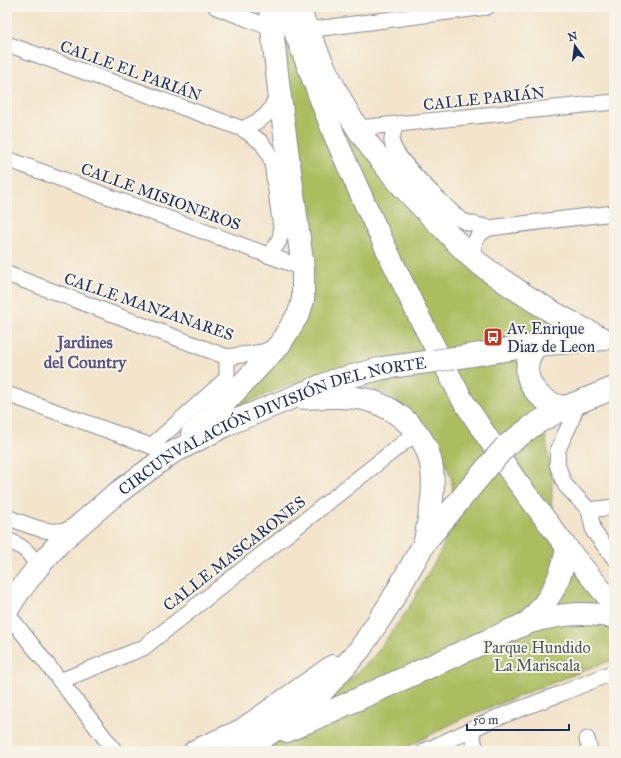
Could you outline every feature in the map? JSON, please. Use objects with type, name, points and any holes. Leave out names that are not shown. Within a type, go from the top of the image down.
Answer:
[{"type":"main road","points":[[160,450],[210,417],[231,384],[280,344],[300,313],[304,287],[303,268],[279,90],[270,7]]},
{"type":"main road","points":[[285,7],[358,128],[384,166],[406,191],[476,261],[540,305],[568,321],[609,339]]},
{"type":"main road","points":[[297,7],[304,37],[335,137],[416,311],[462,398],[513,476],[567,548],[614,605]]},
{"type":"main road","name":"CIRCUNVALACIÓN DIVISIÓN DEL NORTE","points":[[7,610],[38,567],[60,542],[112,497],[160,450],[333,381],[383,368],[537,345],[609,339]]},
{"type":"main road","points":[[537,345],[531,352],[528,360],[527,368],[531,384],[545,401],[559,406],[572,404]]},
{"type":"main road","points":[[250,746],[300,711],[320,693],[360,649],[391,602],[425,542],[506,446],[535,424],[572,404],[614,388]]},
{"type":"main road","points":[[284,400],[321,398],[368,400],[401,416],[417,432],[426,450],[432,470],[433,493],[425,542]]},
{"type":"main road","points":[[527,623],[543,606],[556,586],[561,574],[567,548]]},
{"type":"main road","points":[[250,746],[276,736],[527,623],[562,615],[596,614],[614,617]]},
{"type":"main road","points":[[195,751],[242,730],[308,683],[360,649]]},
{"type":"street","points":[[222,9],[244,7]]},
{"type":"street","points":[[304,37],[487,7]]},
{"type":"street","points":[[222,9],[272,28]]},
{"type":"street","name":"CALLE EL PARIÁN","points":[[7,44],[243,129],[261,142],[268,152],[272,162],[282,236],[279,243],[269,255]]},
{"type":"street","points":[[243,129],[267,116],[274,106],[279,90]]},
{"type":"street","name":"CALLE PARIÁN","points":[[358,128],[614,102]]},
{"type":"street","points":[[396,125],[392,136],[392,142],[403,163],[457,217],[465,222],[489,228],[614,212]]},
{"type":"street","name":"CALLE MISIONEROS","points":[[7,159],[303,268]]},
{"type":"street","points":[[476,261],[473,250],[476,237],[489,228]]},
{"type":"street","name":"CALLE MANZANARES","points":[[7,274],[227,357],[263,352],[280,344]]},
{"type":"street","points":[[227,357],[227,375],[231,384]]},
{"type":"street","points":[[7,394],[160,450]]},
{"type":"street","points":[[572,404],[570,424],[558,449],[557,464],[566,486],[589,510],[594,532],[614,558]]},
{"type":"street","name":"CALLE MASCARONES","points":[[60,681],[143,648],[417,432]]},
{"type":"street","points":[[589,510],[614,507]]},
{"type":"street","points":[[7,517],[55,532],[64,532],[78,527]]},
{"type":"street","points":[[7,540],[18,544],[31,554],[38,567]]},
{"type":"street","points":[[7,613],[115,751]]},
{"type":"street","points":[[425,751],[496,718],[614,672]]},
{"type":"street","points":[[471,729],[476,751]]},
{"type":"green space","name":"Parque Hundido La Mariscala","points":[[287,33],[392,182],[570,328],[539,337],[529,347],[552,481],[551,536],[614,612],[614,660],[463,718],[400,751],[247,751],[325,701],[372,659],[408,609],[441,551],[454,516],[452,481],[440,446],[426,426],[390,396],[362,386],[328,380],[295,383],[242,405],[217,419],[312,300],[314,276],[312,243],[279,41],[283,34]]},
{"type":"place","name":"Av. Enrique Diaz de Leon","points":[[493,337]]},
{"type":"district","name":"Jardines del Country","points":[[85,352]]}]
